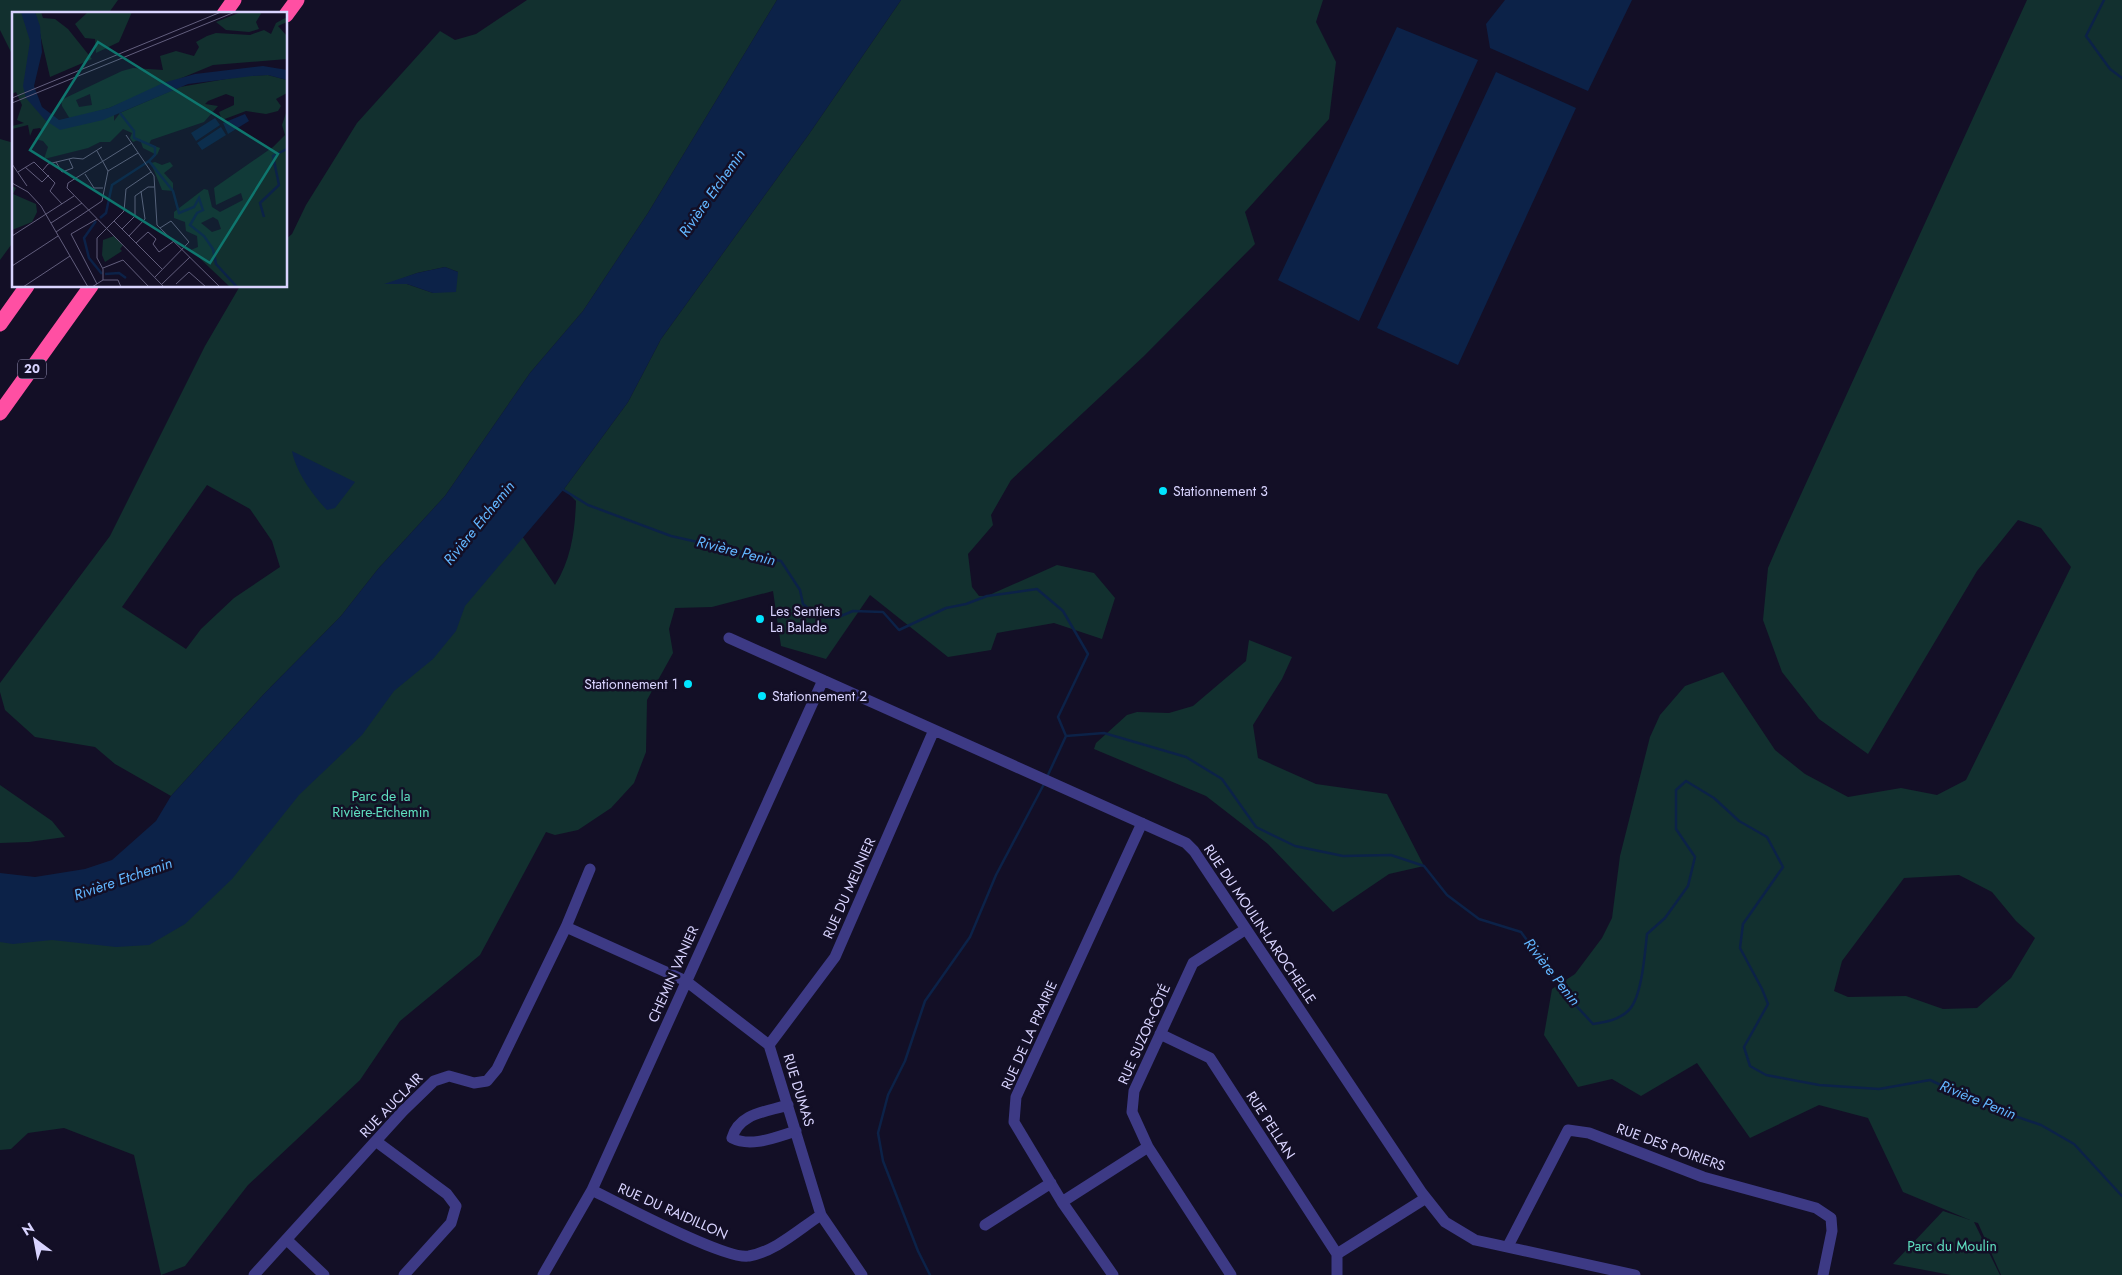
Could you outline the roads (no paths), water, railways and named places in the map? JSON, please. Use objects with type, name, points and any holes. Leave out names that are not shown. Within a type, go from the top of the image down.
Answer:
[{"type":"highway","points":[[225,12],[234,0]]},
{"type":"highway","points":[[288,12],[297,0]]},
{"type":"highway","points":[[0,324],[26,288]]},
{"type":"highway","name":"20","points":[[0,413],[90,288]]},
{"type":"street","name":"RUE DU MOULIN-LAROCHELLE","points":[[729,638],[1186,843],[1194,851],[1426,1198],[1445,1222],[1475,1240],[1635,1275]]},
{"type":"street","name":"CHEMIN VANIER","points":[[543,1275],[592,1190],[823,680]]},
{"type":"street","name":"RUE DU MEUNIER","points":[[769,1045],[835,957],[934,730]]},
{"type":"street","name":"RUE DE LA PRAIRIE","points":[[1113,1275],[1062,1202],[1014,1122],[1016,1097],[1142,823]]},
{"type":"street","name":"RUE AUCLAIR","points":[[254,1275],[377,1142],[403,1111],[434,1082],[449,1076],[474,1083],[486,1081],[497,1069],[566,927],[590,869]]},
{"type":"street","name":"RUE DUMAS","points":[[566,927],[686,981],[769,1045],[821,1215],[862,1275]]},
{"type":"street","name":"RUE SUZOR-CÔTÉ","points":[[1231,1275],[1148,1147],[1132,1112],[1134,1091],[1193,963],[1246,929]]},
{"type":"street","name":"RUE PELLAN","points":[[1160,1034],[1210,1058],[1337,1254]]},
{"type":"street","points":[[788,1105],[745,1118],[735,1127],[732,1138],[739,1141],[758,1141],[796,1131]]},
{"type":"street","name":"RUE DES POIRIERS","points":[[1508,1246],[1568,1130],[1589,1133],[1703,1177],[1816,1208],[1830,1218],[1832,1232],[1823,1275]]},
{"type":"street","points":[[377,1142],[447,1194],[456,1206],[451,1223],[404,1275]]},
{"type":"street","points":[[1062,1202],[1148,1147]]},
{"type":"street","points":[[985,1225],[1051,1183]]},
{"type":"street","name":"RUE DU RAIDILLON","points":[[592,1190],[664,1226],[725,1251],[746,1257],[767,1251],[821,1215]]},
{"type":"street","points":[[1337,1275],[1337,1254],[1426,1198]]},
{"type":"street","points":[[287,1240],[324,1275]]},
{"type":"water","name":"Rivière Etchemin","points":[[777,0],[901,0],[809,134],[661,339],[628,402],[564,489],[465,606],[456,631],[433,659],[394,691],[362,735],[299,795],[232,879],[185,924],[149,945],[116,947],[52,940],[13,944],[0,942],[0,873],[35,877],[85,869],[112,860],[156,821],[171,796],[263,695],[341,616],[378,569],[445,496],[530,373],[583,311],[648,213]]},
{"type":"water","points":[[1505,0],[1632,0],[1588,91],[1490,48],[1486,24]]},
{"type":"water","points":[[1397,27],[1478,60],[1359,321],[1278,280]]},
{"type":"water","points":[[1496,72],[1576,108],[1458,365],[1377,328]]},
{"type":"water","points":[[445,267],[458,272],[456,292],[433,293],[407,284],[384,284],[417,273]]},
{"type":"water","points":[[292,451],[355,482],[335,508],[327,510],[316,497],[301,475]]},
{"type":"waterway","points":[[2104,0],[2086,36],[2110,69],[2122,78]]},
{"type":"waterway","name":"Rivière Penin","points":[[562,489],[588,505],[671,536],[781,561],[800,590],[803,604],[818,617],[836,618],[853,611],[883,612],[899,630],[946,608],[966,604],[987,596],[1037,589],[1063,611],[1088,654],[1058,717],[1066,736],[1104,733],[1186,757],[1222,779],[1256,827],[1295,846],[1343,856],[1391,855],[1424,866],[1447,895],[1479,919],[1521,932],[1570,999],[1593,1024],[1617,1018],[1629,1010],[1640,985],[1647,934],[1665,918],[1688,886],[1695,857],[1676,829],[1676,790],[1686,781],[1714,798],[1739,821],[1767,837],[1783,867],[1743,924],[1740,948],[1768,1004],[1744,1047],[1750,1066],[1766,1075],[1819,1085],[1879,1089],[1930,1080],[1991,1108],[2041,1125],[2074,1144],[2122,1196]]},
{"type":"waterway","points":[[1047,777],[1066,736]]},
{"type":"waterway","points":[[930,1275],[918,1251],[883,1161],[878,1133],[888,1095],[905,1061],[925,1001],[970,937],[996,875],[1044,784]]},
{"type":"place","name":"Stationnement 3","points":[[1163,491]]},
{"type":"place","name":"Les Sentiers La Balade","points":[[760,619]]},
{"type":"place","name":"Stationnement 1","points":[[688,684]]},
{"type":"place","name":"Stationnement 2","points":[[762,696]]},
{"type":"park label","name":"Parc de la Rivière-Etchemin","points":[[381,804]]},
{"type":"park label","name":"Parc du Moulin","points":[[1952,1246]]}]
